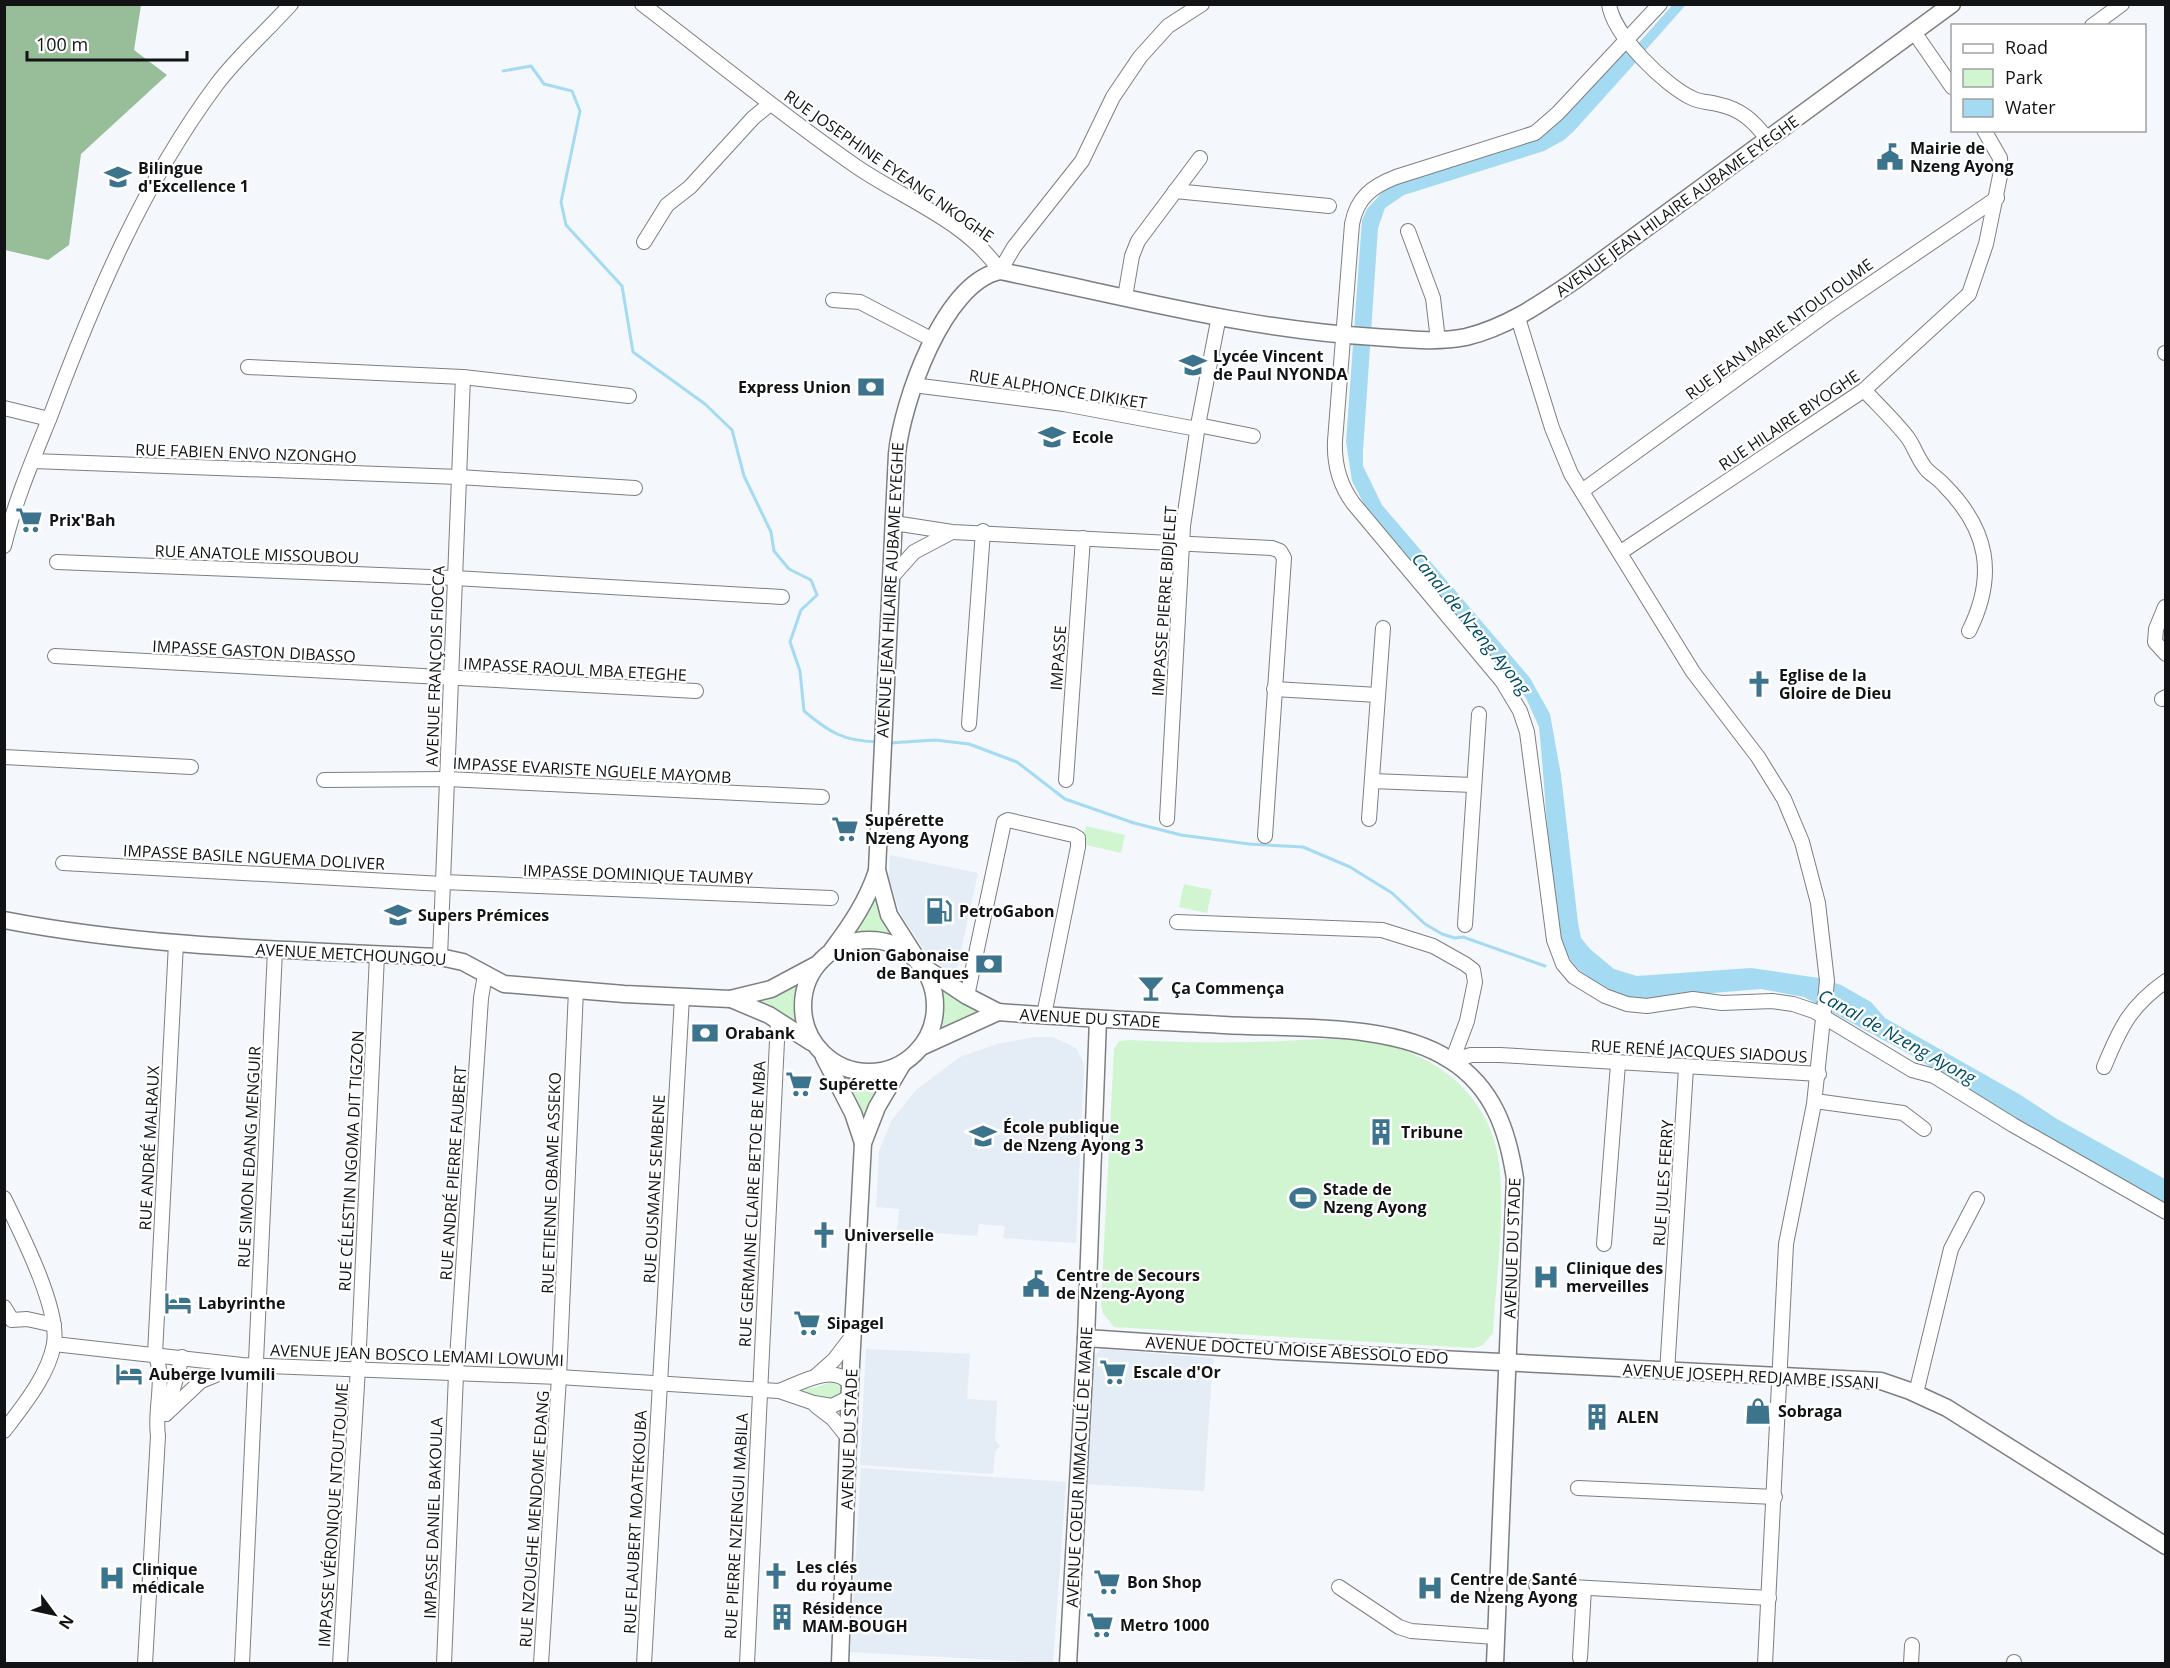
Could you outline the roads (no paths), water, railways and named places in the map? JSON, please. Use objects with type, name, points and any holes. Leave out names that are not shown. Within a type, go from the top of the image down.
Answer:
[{"type":"main road","name":"AVENUE JEAN HILAIRE AUBAME EYEGHE","points":[[1347,336],[1438,340],[1465,337],[1518,318],[1574,281],[1952,4]]},
{"type":"main road","points":[[1000,271],[1219,316],[1306,332],[1347,336]]},
{"type":"main road","name":"AVENUE JEAN HILAIRE AUBAME EYEGHE","points":[[877,870],[880,756],[898,441],[913,385],[933,340],[965,294],[989,273],[1000,271]]},
{"type":"main road","points":[[730,999],[771,989],[816,965],[850,927],[865,901],[877,870]]},
{"type":"main road","points":[[877,870],[889,915],[920,962],[932,985],[936,1006],[932,1028],[921,1047]]},
{"type":"main road","name":"AVENUE METCHOUNGOU","points":[[4,920],[79,934],[176,943],[441,957],[463,963],[504,984],[730,999]]},
{"type":"main road","points":[[829,953],[854,942],[882,940],[900,947],[967,996],[998,1012]]},
{"type":"main road","points":[[816,965],[806,984],[802,1005],[806,1027],[853,1113],[863,1143]]},
{"type":"main road","points":[[730,999],[749,1005],[778,1020],[841,1067],[862,1072],[883,1071],[903,1063]]},
{"type":"main road","points":[[863,1143],[877,1107],[903,1063],[921,1047],[998,1012]]},
{"type":"main road","name":"AVENUE DU STADE","points":[[998,1012],[1332,1031],[1398,1037],[1431,1049],[1452,1060],[1480,1086],[1495,1106],[1509,1141],[1513,1160],[1515,1232],[1495,1664]]},
{"type":"main road","name":"AVENUE COEUR IMMACULÉ DE MARIE","points":[[1068,1664],[1086,1338],[1098,1019]]},
{"type":"main road","name":"AVENUE DU STADE","points":[[840,1664],[850,1391],[863,1143]]},
{"type":"main road","name":"AVENUE DOCTEU MOISE ABESSOLO EDO","points":[[1086,1338],[1173,1345],[1508,1362]]},
{"type":"main road","name":"AVENUE JOSEPH REDJAMBE ISSANI","points":[[1508,1362],[1667,1372],[1862,1378],[1881,1381],[1916,1393],[1960,1416],[2166,1546]]},
{"type":"street","points":[[4,546],[49,419],[110,273],[168,160],[218,83],[291,4]]},
{"type":"street","name":"RUE JOSEPHINE EYEANG NKOGHE","points":[[642,4],[770,104],[858,168],[936,215],[986,250],[1000,271]]},
{"type":"street","points":[[1000,271],[1014,247],[1082,161],[1113,97],[1140,57],[1168,26],[1202,4]]},
{"type":"street","points":[[1660,4],[1629,44],[1535,133],[1375,185],[1354,212],[1347,336],[1335,441],[1336,470],[1353,503],[1502,681],[1520,711],[1527,732],[1551,924],[1563,964],[1574,976],[1594,991],[1627,1004],[1647,1006],[1694,999],[1722,1003],[1772,1001],[1823,1013],[1912,1070],[1934,1076],[2015,1127],[2166,1212]]},
{"type":"street","points":[[2095,24],[2122,4]]},
{"type":"street","points":[[1610,7],[1614,23],[1629,44],[1643,58],[1694,99],[1733,107],[1746,115],[1768,140]]},
{"type":"street","points":[[1914,32],[1951,84]]},
{"type":"street","points":[[644,242],[667,205],[690,187],[753,118],[770,104]]},
{"type":"street","name":"RUE HILAIRE BIYOGHE","points":[[1620,552],[1864,390],[1969,294],[1986,244],[1997,198],[2000,158],[1985,132]]},
{"type":"street","points":[[1125,297],[1132,256],[1138,241],[1200,158]]},
{"type":"street","points":[[1175,191],[1329,206]]},
{"type":"street","name":"RUE JEAN MARIE NTOUTOUME","points":[[1582,491],[1854,295],[1997,198]]},
{"type":"street","points":[[1408,231],[1433,298],[1438,340]]},
{"type":"street","points":[[832,300],[860,302],[933,340]]},
{"type":"street","name":"IMPASSE PIERRE BIDJELET","points":[[1167,819],[1181,544],[1198,427],[1219,316]]},
{"type":"street","points":[[1518,318],[1552,428],[1571,474],[1693,672],[1754,750],[1794,820],[1813,881],[1822,927],[1827,981],[1819,1074]]},
{"type":"street","points":[[248,367],[463,377],[629,396]]},
{"type":"street","name":"AVENUE FRANÇOIS FIOCCA","points":[[441,957],[463,377]]},
{"type":"street","name":"RUE ALPHONCE DIKIKET","points":[[913,385],[1064,404],[1253,436]]},
{"type":"street","points":[[1864,390],[1910,440],[1915,454],[1957,499],[1979,535],[1985,551],[1985,585],[1980,608],[1969,631]]},
{"type":"street","points":[[4,408],[49,419]]},
{"type":"street","name":"RUE FABIEN ENVO NZONGHO","points":[[33,461],[459,477],[635,488]]},
{"type":"street","points":[[894,523],[952,532],[983,531],[1272,548],[1280,551],[1284,558],[1265,836]]},
{"type":"street","points":[[969,724],[983,531]]},
{"type":"street","points":[[890,579],[914,552],[952,532]]},
{"type":"street","name":"IMPASSE","points":[[1066,780],[1083,538]]},
{"type":"street","name":"RUE ANATOLE MISSOUBOU","points":[[57,562],[455,578],[782,597]]},
{"type":"street","points":[[2165,607],[2156,629],[2155,642],[2166,654]]},
{"type":"street","points":[[1369,819],[1383,628]]},
{"type":"street","name":"IMPASSE GASTON DIBASSO","points":[[55,656],[451,679]]},
{"type":"street","name":"IMPASSE RAOUL MBA ETEGHE","points":[[451,679],[696,691]]},
{"type":"street","points":[[1274,689],[1378,695]]},
{"type":"street","points":[[1465,926],[1479,714]]},
{"type":"street","points":[[4,757],[191,767]]},
{"type":"street","name":"IMPASSE EVARISTE NGUELE MAYOMB","points":[[324,780],[447,779],[822,797]]},
{"type":"street","points":[[1372,781],[1473,785]]},
{"type":"street","points":[[967,996],[1004,822],[1008,820],[1073,835],[1078,838],[1078,847],[1044,1015]]},
{"type":"street","name":"IMPASSE BASILE NGUEMA DOLIVER","points":[[63,863],[443,883]]},
{"type":"street","name":"IMPASSE DOMINIQUE TAUMBY","points":[[443,883],[831,898]]},
{"type":"street","points":[[1177,922],[1382,930],[1433,946],[1465,963],[1473,970],[1476,982],[1467,1021],[1452,1060]]},
{"type":"street","name":"RUE ANDRÉ MALRAUX","points":[[159,1384],[159,1362],[155,1354],[176,943]]},
{"type":"street","name":"RUE SIMON EDANG MENGUIR","points":[[242,1664],[249,1365],[275,950]]},
{"type":"street","name":"RUE CÉLESTIN NGOMA DIT TIGZON","points":[[358,1368],[377,955]]},
{"type":"street","name":"RUE ANDRÉ PIERRE FAUBERT","points":[[456,1374],[481,998],[485,975]]},
{"type":"street","points":[[2104,1067],[2120,1028],[2132,1009],[2142,998],[2166,981]]},
{"type":"street","name":"RUE ETIENNE OBAME ASSEKO","points":[[560,1377],[576,990]]},
{"type":"street","name":"RUE OUSMANE SEMBENE","points":[[659,1383],[682,997]]},
{"type":"street","name":"RUE GERMAINE CLAIRE BETOE BE MBA","points":[[759,1390],[778,1020]]},
{"type":"street","name":"RUE RENÉ JACQUES SIADOUS","points":[[1452,1060],[1471,1055],[1500,1055],[1618,1064],[1819,1074],[1786,1244],[1765,1664]]},
{"type":"street","points":[[1604,1244],[1618,1064]]},
{"type":"street","name":"RUE JULES FERRY","points":[[1667,1372],[1686,1068]]},
{"type":"street","points":[[1815,1101],[1903,1113],[1924,1129]]},
{"type":"street","points":[[4,1197],[41,1284],[54,1325],[54,1344],[40,1380],[4,1431]]},
{"type":"street","points":[[1916,1393],[1951,1249],[1977,1199]]},
{"type":"street","points":[[4,1307],[12,1320],[27,1319],[54,1325]]},
{"type":"street","points":[[813,1378],[834,1360],[853,1335]]},
{"type":"street","name":"AVENUE JEAN BOSCO LEMAMI LOWUMI","points":[[54,1344],[249,1365],[560,1377],[779,1391]]},
{"type":"street","points":[[145,1664],[159,1384],[167,1363],[178,1357]]},
{"type":"street","points":[[158,1436],[166,1414],[178,1357]]},
{"type":"street","points":[[166,1414],[201,1381],[249,1365]]},
{"type":"street","name":"IMPASSE VÉRONIQUE NTOUTOUME","points":[[340,1664],[358,1368]]},
{"type":"street","name":"IMPASSE DANIEL BAKOULA","points":[[444,1664],[456,1374]]},
{"type":"street","points":[[835,1374],[842,1376],[850,1391],[832,1406],[779,1391],[813,1378],[835,1374]]},
{"type":"street","name":"RUE NZOUGHE MENDOME EDANG","points":[[541,1664],[560,1377]]},
{"type":"street","name":"RUE FLAUBERT MOATEKOUBA","points":[[644,1664],[659,1383]]},
{"type":"street","name":"RUE PIERRE NZIENGUI MABILA","points":[[747,1664],[759,1390]]},
{"type":"street","points":[[807,1400],[833,1419],[850,1440]]},
{"type":"street","points":[[1578,1488],[1774,1497]]},
{"type":"street","points":[[1536,1585],[1769,1598]]},
{"type":"street","points":[[1339,1587],[1399,1627],[1411,1631],[1495,1637]]},
{"type":"street","points":[[1580,1658],[1584,1588]]},
{"type":"street","points":[[1911,1664],[1912,1645]]},
{"type":"water","points":[[1626,51],[1637,61],[1564,140],[1544,151],[1404,195],[1385,208],[1378,228],[1363,451],[1363,466],[1382,505],[1530,678],[1550,714],[1561,775],[1581,938],[1590,949],[1614,969],[1637,976],[1751,968],[1819,978],[1841,985],[1871,1002],[1885,1018],[2019,1094],[2057,1119],[2165,1179],[2165,1205],[2032,1129],[1911,1055],[1804,997],[1761,989],[1641,999],[1601,986],[1584,975],[1566,953],[1560,932],[1552,880],[1539,727],[1526,698],[1366,508],[1352,481],[1346,442],[1362,220],[1367,209],[1386,188],[1419,174],[1536,137]]},
{"type":"waterway","name":"Canal de Nzeng Ayong","points":[[1632,58],[1680,4]]},
{"type":"waterway","points":[[503,71],[531,66],[544,84],[572,91],[580,111],[561,202],[566,225],[622,286],[633,352],[705,404],[732,430],[744,476],[771,532],[774,551],[789,569],[811,580],[817,595],[801,610],[790,642],[800,671],[804,711],[837,734],[855,740],[877,742]]},
{"type":"waterway","points":[[889,743],[935,740],[969,744],[1017,762],[1065,799],[1134,823],[1181,835],[1249,844],[1303,847],[1350,867],[1392,893],[1425,924],[1442,934],[1455,938],[1463,937],[1545,966]]},
{"type":"place","name":"Mairie de Nzeng Ayong","points":[[1890,157]]},
{"type":"place","name":"Bilingue d'Excellence 1","points":[[118,177]]},
{"type":"place","name":"Lycée Vincent de Paul NYONDA","points":[[1193,365]]},
{"type":"place","name":"Express Union","points":[[871,387]]},
{"type":"place","name":"Ecole","points":[[1052,437]]},
{"type":"place","name":"Prix'Bah","points":[[29,520]]},
{"type":"place","name":"Eglise de la Gloire de Dieu","points":[[1759,684]]},
{"type":"place","name":"Supérette Nzeng Ayong","points":[[845,829]]},
{"type":"place","name":"PetroGabon","points":[[939,911]]},
{"type":"place","name":"Supers Prémices","points":[[398,915]]},
{"type":"place","name":"Union Gabonaise de Banques","points":[[989,964]]},
{"type":"place","name":"Ça Commença","points":[[1151,988]]},
{"type":"place","name":"Orabank","points":[[705,1033]]},
{"type":"place","name":"Supérette","points":[[799,1084]]},
{"type":"place","name":"Tribune","points":[[1381,1132]]},
{"type":"place","name":"École publique de Nzeng Ayong 3","points":[[983,1136]]},
{"type":"place","name":"Stade de Nzeng Ayong","points":[[1303,1198]]},
{"type":"place","name":"Universelle","points":[[824,1235]]},
{"type":"place","name":"Clinique des merveilles","points":[[1546,1277]]},
{"type":"place","name":"Centre de Secours de Nzeng-Ayong","points":[[1036,1284]]},
{"type":"place","name":"Labyrinthe","points":[[178,1303]]},
{"type":"place","name":"Sipagel","points":[[807,1323]]},
{"type":"place","name":"Escale d'Or","points":[[1113,1372]]},
{"type":"place","name":"Auberge Ivumili","points":[[129,1374]]},
{"type":"place","name":"Sobraga","points":[[1758,1411]]},
{"type":"place","name":"ALEN","points":[[1597,1417]]},
{"type":"place","name":"Les clés du royaume","points":[[776,1576]]},
{"type":"place","name":"Clinique médicale","points":[[112,1578]]},
{"type":"place","name":"Bon Shop","points":[[1107,1582]]},
{"type":"place","name":"Centre de Santé de Nzeng Ayong","points":[[1430,1588]]},
{"type":"place","name":"Résidence MAM-BOUGH","points":[[782,1617]]},
{"type":"place","name":"Metro 1000","points":[[1100,1625]]}]
